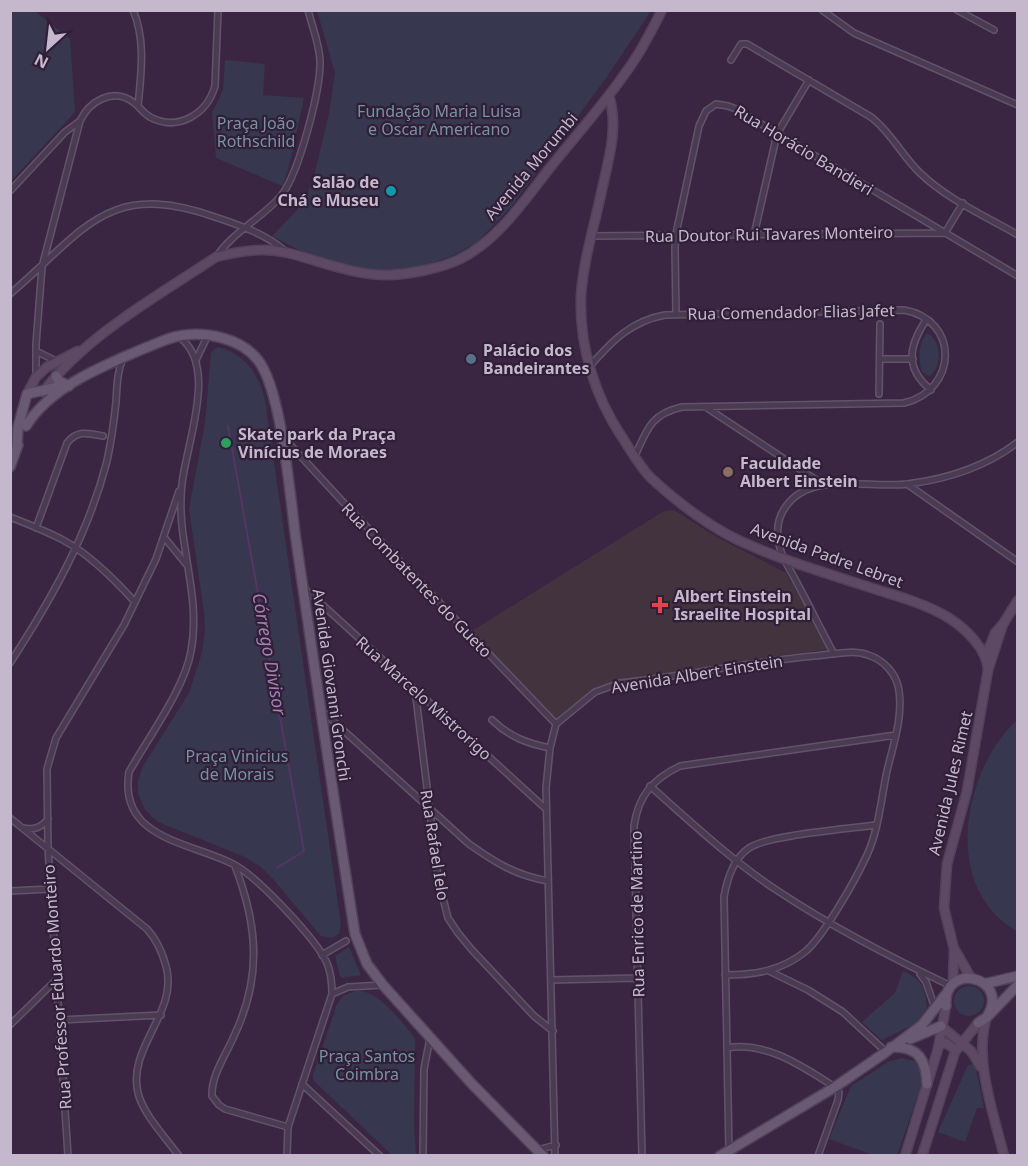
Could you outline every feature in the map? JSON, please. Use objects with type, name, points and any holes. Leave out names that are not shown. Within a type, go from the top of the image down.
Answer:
[{"type":"main road","name":"Avenida Morumbi","points":[[17,448],[18,427],[27,394],[36,377],[47,368],[84,348],[216,257],[253,250],[287,252],[330,266],[389,275],[460,260],[478,247],[511,216],[609,96],[635,59],[662,10]]},
{"type":"main road","name":"Avenida Padre Lebret","points":[[609,96],[613,110],[612,138],[581,296],[582,320],[590,366],[597,389],[608,415],[635,456],[650,477],[713,526],[784,559],[935,610],[959,625],[986,656]]},
{"type":"main road","points":[[597,110],[605,108],[613,110]]},
{"type":"main road","name":"Avenida Giovanni Gronchi","points":[[26,426],[43,403],[69,386],[123,358],[178,336],[208,335],[238,344],[249,350],[266,371],[271,385],[280,434],[319,708],[355,934],[367,964],[383,985],[430,1038],[540,1153]]},
{"type":"main road","name":"Avenida Morumbi","points":[[10,467],[36,403],[56,376],[84,348]]},
{"type":"main road","points":[[56,376],[59,381],[69,386]]},
{"type":"main road","name":"Avenida Giovanni Gronchi","points":[[27,394],[43,392],[54,387],[69,386]]},
{"type":"main road","name":"Avenida Jules Rimet","points":[[986,656],[995,633],[1017,600]]},
{"type":"main road","name":"Avenida Jules Rimet","points":[[971,978],[954,949],[944,908],[947,864],[967,791],[988,670],[1003,624]]},
{"type":"main road","points":[[975,642],[984,640],[995,633]]},
{"type":"main road","points":[[986,656],[988,670]]},
{"type":"main road","name":"Avenida Jules Rimet","points":[[950,988],[954,949]]},
{"type":"main road","points":[[984,984],[1017,976]]},
{"type":"main road","points":[[720,1155],[836,1087],[889,1050],[922,1025],[950,988],[962,979],[971,978],[984,984],[991,993],[993,1001],[981,1038],[981,1058],[1004,1155]]},
{"type":"main road","points":[[922,1155],[959,1047],[978,1023],[1017,985]]},
{"type":"main road","points":[[905,1155],[939,1045],[950,988]]},
{"type":"main road","points":[[889,1050],[941,1026]]},
{"type":"main road","points":[[941,1026],[959,1047]]},
{"type":"main road","points":[[939,1045],[946,1043],[975,1056],[986,1078]]},
{"type":"main road","points":[[889,1050],[906,1048],[915,1052],[924,1062],[927,1084]]},
{"type":"street","points":[[133,10],[139,28],[141,50],[138,106]]},
{"type":"street","points":[[36,377],[42,267],[80,121],[90,105],[106,97],[114,96],[127,99],[149,116],[171,122],[194,117],[204,108],[215,86],[218,10]]},
{"type":"street","points":[[216,257],[266,211],[286,188],[301,154],[320,71],[318,46],[308,10]]},
{"type":"street","points":[[822,10],[854,33],[1017,105]]},
{"type":"street","points":[[957,10],[994,30]]},
{"type":"street","points":[[731,60],[741,44],[747,44],[878,122],[922,175],[941,190],[1017,235]]},
{"type":"street","points":[[754,235],[777,134],[809,80]]},
{"type":"street","name":"Rua Horácio Bandieri","points":[[676,314],[676,236],[702,116],[716,104],[728,106],[1016,274]]},
{"type":"street","points":[[10,191],[65,132],[80,121]]},
{"type":"street","points":[[945,233],[963,203]]},
{"type":"street","points":[[10,294],[93,220],[111,211],[130,206],[177,205],[246,229],[278,244],[287,252]]},
{"type":"street","name":"Rua Doutor Rui Tavares Monteiro","points":[[592,236],[945,233]]},
{"type":"street","points":[[1016,274],[1017,281]]},
{"type":"street","name":"Rua Comendador Elias Jafet","points":[[590,366],[611,342],[629,327],[652,317],[676,314],[904,310],[926,320]]},
{"type":"street","points":[[635,456],[649,427],[658,416],[682,407],[904,403],[916,400],[931,390],[943,373],[945,352],[943,340],[926,320],[914,343],[913,359],[919,379],[931,390]]},
{"type":"street","points":[[879,394],[880,324]]},
{"type":"street","points":[[196,360],[208,335]]},
{"type":"street","points":[[178,336],[190,346],[196,360],[199,392],[182,483],[181,517],[193,595],[192,650],[182,678],[129,772],[127,782],[133,809],[142,823],[168,839],[234,864],[270,894],[322,955],[331,976],[332,994],[288,1127],[287,1155]]},
{"type":"street","points":[[36,351],[58,362]]},
{"type":"street","points":[[10,663],[51,599],[76,549],[91,512],[113,429],[118,375],[123,358]]},
{"type":"street","points":[[880,359],[913,359]]},
{"type":"street","points":[[705,407],[824,485]]},
{"type":"street","points":[[36,528],[67,443],[76,434],[87,433],[103,436]]},
{"type":"street","name":"Rua Combatentes do Gueto","points":[[280,434],[556,724]]},
{"type":"street","points":[[834,654],[781,552],[777,533],[782,512],[797,494],[824,485],[907,484],[936,479],[969,469],[996,457],[1017,442]]},
{"type":"street","name":"Rua Professor Eduardo Monteiro","points":[[68,1155],[48,848],[47,769],[51,752],[66,721],[124,625],[156,559],[182,483]]},
{"type":"street","points":[[907,484],[1017,562]]},
{"type":"street","points":[[10,517],[64,540],[121,586],[134,601]]},
{"type":"street","points":[[164,537],[187,565]]},
{"type":"street","name":"Rua Marcelo Mistrorigo","points":[[303,586],[546,809]]},
{"type":"street","name":"Avenida Albert Einstein","points":[[556,724],[596,692],[620,683],[852,652],[868,655],[882,662],[891,671],[899,689],[900,702],[896,735],[876,825],[866,856],[829,921],[807,950],[792,961],[769,970],[746,975],[725,975]]},
{"type":"street","name":"Rua Rafael Ielo","points":[[416,689],[438,878],[448,918],[472,950],[534,1016],[553,1031]]},
{"type":"street","points":[[319,708],[428,804],[469,844],[492,861],[515,873],[548,881]]},
{"type":"street","points":[[492,720],[514,738],[527,744],[550,748]]},
{"type":"street","points":[[555,1155],[546,788],[550,748],[556,724]]},
{"type":"street","name":"Rua Enrico de Martino","points":[[642,1155],[634,826],[641,799],[650,786],[668,772],[691,764],[896,735]]},
{"type":"street","points":[[650,786],[737,860],[778,891],[950,988]]},
{"type":"street","points":[[10,818],[124,909],[155,938],[162,952],[169,984],[168,994],[161,1015],[139,1059],[136,1081],[142,1104],[179,1155]]},
{"type":"street","points":[[23,828],[40,827],[48,819]]},
{"type":"street","points":[[729,1150],[724,897],[729,877],[737,860],[748,849],[766,841],[876,825]]},
{"type":"street","points":[[50,865],[56,862],[67,864]]},
{"type":"street","points":[[234,864],[249,905],[255,962],[246,1008],[214,1081],[212,1096],[225,1109],[288,1127]]},
{"type":"street","points":[[10,891],[51,889]]},
{"type":"street","points":[[322,955],[345,940]]},
{"type":"street","points":[[769,970],[815,994],[843,1012],[889,1050]]},
{"type":"street","points":[[919,972],[929,988],[935,1008]]},
{"type":"street","points":[[551,980],[638,978]]},
{"type":"street","points":[[10,1025],[57,979]]},
{"type":"street","points":[[332,994],[348,987],[383,985]]},
{"type":"street","points":[[60,1020],[161,1015]]},
{"type":"street","points":[[423,1155],[424,1069],[430,1038]]},
{"type":"street","points":[[727,1048],[764,1049],[836,1087],[839,1092],[836,1110],[818,1155]]},
{"type":"street","points":[[302,1084],[380,1155]]},
{"type":"street","points":[[540,1153],[556,1145]]},
{"type":"shaded area","name":"Albert Einstein Israelite Hospital","points":[[674,510],[715,536],[786,573],[830,649],[741,661],[614,684],[586,697],[555,721],[472,631],[664,511]]},
{"type":"green space","points":[[10,11],[35,11],[70,39],[75,112],[11,181]]},
{"type":"green space","name":"Fundação Maria Luisa e Oscar Americano","points":[[317,11],[651,11],[606,78],[511,207],[476,243],[450,257],[410,270],[375,272],[311,256],[272,236],[301,206],[313,181],[329,113],[335,73]]},
{"type":"green space","name":"Praça João Rothschild","points":[[225,60],[265,64],[263,95],[304,98],[283,186],[216,158],[212,113],[223,90]]},
{"type":"green space","points":[[926,334],[933,338],[939,355],[937,367],[929,376],[922,372],[919,357],[921,343]]},
{"type":"green space","name":"Praça Vinicius de Morais","points":[[218,347],[228,350],[249,366],[259,382],[265,400],[341,925],[339,934],[332,938],[321,936],[261,867],[245,857],[158,822],[145,810],[138,793],[138,780],[143,766],[189,693],[202,652],[205,631],[204,612],[189,509],[205,423],[211,353]]},
{"type":"green space","points":[[1017,720],[1017,931],[993,912],[977,887],[969,859],[968,829],[973,798],[983,769],[998,742]]},
{"type":"green space","points":[[349,947],[361,975],[342,978],[335,956]]},
{"type":"green space","points":[[903,971],[919,981],[925,994],[927,1008],[916,1023],[882,1040],[862,1022],[895,993]]},
{"type":"green space","points":[[969,986],[980,990],[984,1001],[980,1012],[969,1016],[958,1012],[954,1001],[958,990]]},
{"type":"green space","name":"Praça Santos Coimbra","points":[[356,991],[373,995],[381,1001],[415,1038],[416,1155],[392,1155],[314,1081],[313,1075],[337,1004],[343,996]]},
{"type":"green space","points":[[901,1058],[915,1061],[923,1072],[922,1084],[897,1155],[873,1155],[829,1139],[851,1086],[888,1062]]},
{"type":"green space","points":[[975,1064],[984,1108],[977,1108],[965,1142],[938,1132],[968,1065]]},
{"type":"waterway","name":"Córrego Divisor","points":[[228,426],[304,851],[277,868]]},
{"type":"place","name":"Salão de Chá e Museu","points":[[391,191]]},
{"type":"place","name":"Palácio dos Bandeirantes","points":[[471,359]]},
{"type":"place","name":"Skate park da Praça Vinícius de Moraes","points":[[226,443]]},
{"type":"place","name":"Faculdade Albert Einstein","points":[[728,472]]},
{"type":"place","name":"Albert Einstein Israelite Hospital","points":[[660,605]]}]
